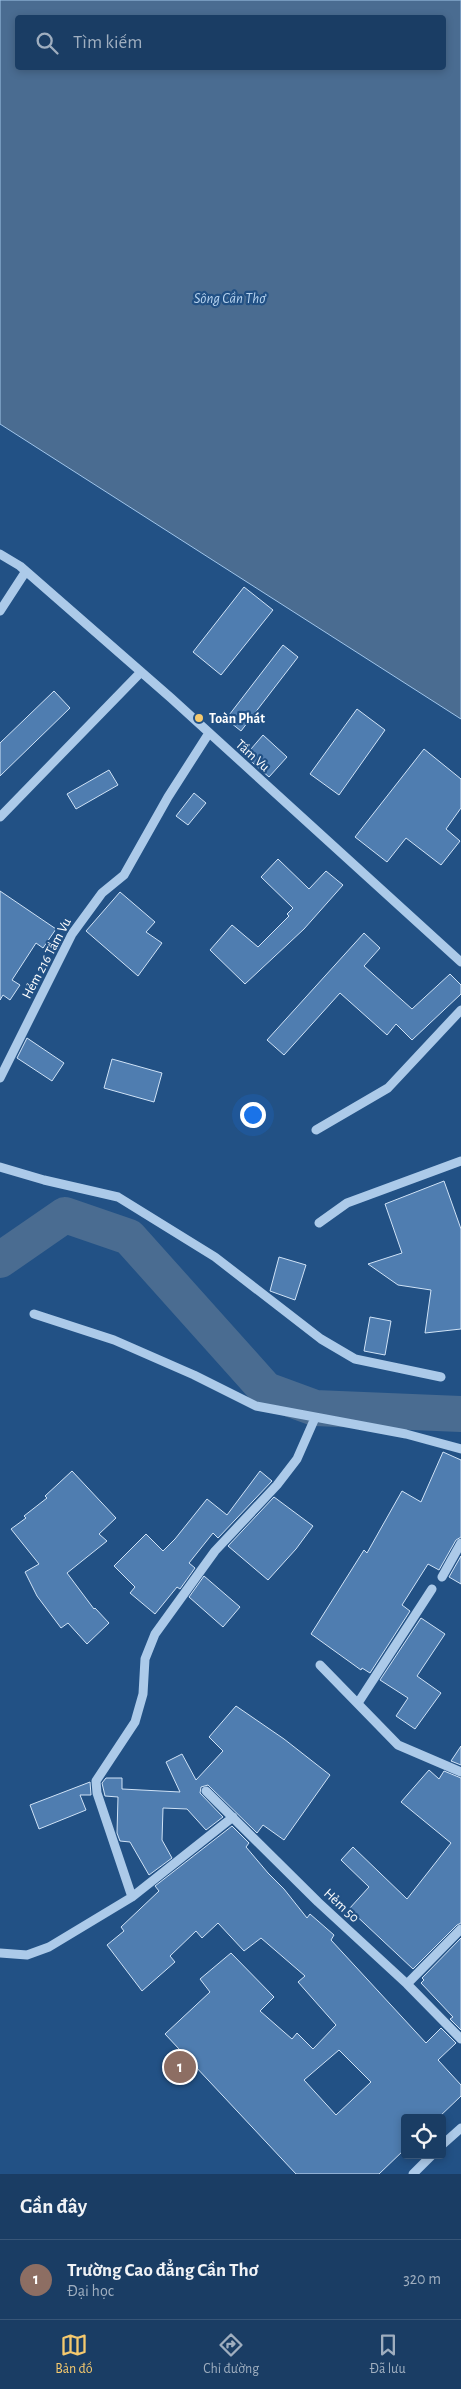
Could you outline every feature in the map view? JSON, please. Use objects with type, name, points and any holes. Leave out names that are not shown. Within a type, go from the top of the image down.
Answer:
[{"type":"street","name":"Tầm Vu","points":[[0,554],[26,571],[141,672],[461,962]]},
{"type":"street","points":[[0,611],[26,571]]},
{"type":"street","points":[[0,817],[141,672]]},
{"type":"street","name":"Hẻm 216 Tầm Vu","points":[[0,1078],[72,934],[102,893],[124,875],[168,797],[209,733]]},
{"type":"street","points":[[316,1130],[388,1088],[461,1010]]},
{"type":"street","points":[[319,1223],[347,1203],[461,1161]]},
{"type":"street","points":[[0,1167],[44,1180],[118,1197],[215,1257],[321,1338],[355,1359],[441,1377]]},
{"type":"street","points":[[34,1314],[114,1340],[194,1375],[256,1406],[406,1434],[461,1450]]},
{"type":"street","points":[[132,1897],[97,1793],[96,1781],[135,1722],[143,1694],[145,1659],[155,1634],[215,1552],[277,1485],[298,1459],[315,1418]]},
{"type":"street","points":[[442,1577],[461,1543]]},
{"type":"street","points":[[358,1703],[432,1589]]},
{"type":"street","points":[[320,1665],[398,1745],[461,1772]]},
{"type":"street","name":"Hẻm 50","points":[[206,1791],[318,1902],[407,1984],[461,2039]]},
{"type":"street","points":[[0,1953],[27,1955],[50,1947],[132,1897],[233,1817]]},
{"type":"street","points":[[407,1984],[461,1929]]},
{"type":"street","points":[[446,2141],[461,2128]]},
{"type":"street","points":[[413,2174],[428,2159]]},
{"type":"water","name":"Sông Cần Thơ","points":[[0,0],[461,0],[461,719],[0,424]]},
{"type":"building","points":[[244,587],[273,610],[221,675],[193,652]]},
{"type":"building","points":[[283,645],[298,657],[241,731],[226,719]]},
{"type":"building","points":[[54,691],[70,708],[0,776],[0,743]]},
{"type":"building","points":[[357,709],[385,730],[339,795],[310,774]]},
{"type":"building","points":[[263,735],[287,757],[269,777],[245,756]]},
{"type":"building","points":[[424,749],[461,779],[461,808],[446,829],[460,841],[441,865],[406,838],[387,862],[355,837]]},
{"type":"building","points":[[109,770],[118,785],[76,809],[67,794]]},
{"type":"building","points":[[194,793],[206,803],[188,825],[176,816]]},
{"type":"building","points":[[278,859],[309,889],[326,871],[343,885],[304,929],[245,984],[210,950],[232,925],[258,947],[289,916],[287,914],[293,908],[261,877]]},
{"type":"building","points":[[0,891],[56,929],[43,948],[36,943],[12,980],[20,985],[10,1000],[3,995],[0,1000]]},
{"type":"building","points":[[120,892],[155,922],[146,932],[162,943],[138,976],[86,931]]},
{"type":"building","points":[[364,933],[380,948],[364,966],[412,1009],[450,974],[461,985],[461,994],[412,1040],[396,1024],[387,1035],[340,993],[284,1055],[267,1040]]},
{"type":"building","points":[[27,1038],[64,1063],[52,1081],[17,1058]]},
{"type":"building","points":[[112,1059],[162,1073],[154,1102],[104,1088]]},
{"type":"building","points":[[444,1181],[461,1229],[461,1329],[425,1333],[431,1290],[398,1285],[368,1264],[402,1253],[385,1204]]},
{"type":"building","points":[[279,1257],[306,1265],[295,1300],[270,1291]]},
{"type":"building","points":[[370,1317],[391,1321],[385,1355],[364,1351]]},
{"type":"building","points":[[443,1452],[461,1460],[461,1537],[456,1540],[439,1570],[428,1564],[402,1605],[410,1611],[370,1673],[362,1668],[361,1670],[311,1634],[364,1550],[367,1553],[402,1491],[421,1502]]},
{"type":"building","points":[[72,1471],[116,1518],[99,1534],[107,1541],[67,1573],[94,1609],[109,1623],[87,1644],[68,1623],[61,1628],[37,1596],[25,1572],[39,1564],[11,1529],[26,1518],[24,1516],[47,1498],[45,1496]]},
{"type":"building","points":[[260,1471],[272,1481],[218,1538],[213,1533],[189,1563],[195,1568],[180,1589],[177,1587],[155,1614],[130,1593],[135,1587],[114,1566],[146,1534],[163,1551],[207,1499],[227,1515]]},
{"type":"building","points":[[274,1497],[313,1526],[296,1549],[268,1580],[228,1546]]},
{"type":"building","points":[[461,1556],[461,1584],[449,1577]]},
{"type":"building","points":[[204,1576],[240,1607],[223,1627],[189,1597]]},
{"type":"building","points":[[421,1618],[445,1634],[417,1676],[441,1693],[415,1729],[396,1716],[408,1698],[380,1680]]},
{"type":"building","points":[[236,1706],[284,1739],[330,1775],[284,1840],[263,1825],[257,1833],[208,1785],[201,1787],[200,1793],[223,1817],[206,1830],[187,1809],[163,1808],[162,1840],[172,1858],[149,1875],[130,1842],[120,1841],[117,1833],[118,1797],[105,1796],[102,1783],[106,1778],[122,1778],[122,1789],[180,1792],[166,1762],[182,1754],[196,1780],[223,1751],[209,1737]]},
{"type":"building","points":[[461,1746],[461,1765],[451,1761]]},
{"type":"building","points":[[429,1770],[439,1779],[444,1771],[461,1778],[461,1923],[413,1969],[349,1909],[369,1887],[341,1860],[353,1847],[407,1899],[451,1843],[401,1802]]},
{"type":"building","points":[[90,1782],[91,1795],[80,1795],[86,1810],[39,1829],[30,1805]]},
{"type":"building","points":[[232,1826],[249,1843],[246,1847],[307,1918],[310,1914],[334,1935],[331,1940],[426,2043],[441,2028],[456,2043],[438,2060],[461,2085],[461,2096],[442,2114],[401,2114],[401,2153],[379,2174],[296,2174],[165,2034],[210,1992],[200,1979],[231,1953],[274,1997],[260,2011],[292,2039],[297,2033],[313,2049],[336,2025],[298,1982],[305,1976],[261,1938],[244,1951],[218,1923],[202,1938],[196,1931],[170,1956],[175,1962],[142,1991],[107,1945],[124,1931],[121,1927],[159,1891],[155,1886]],"holes":[[[339,2050],[371,2082],[336,2115],[304,2080]]]},
{"type":"building","points":[[461,1938],[461,2030],[450,2019],[453,2017],[421,1983],[424,1980],[422,1978]]},
{"type":"waterway","points":[[0,1260],[65,1215],[129,1237],[266,1390],[315,1408],[461,1414]]},
{"type":"place","name":"Toàn Phát","points":[[199,718]]},
{"type":"place","name":"Trường Cao đẳng Cần Thơ","points":[[180,2067]]}]
